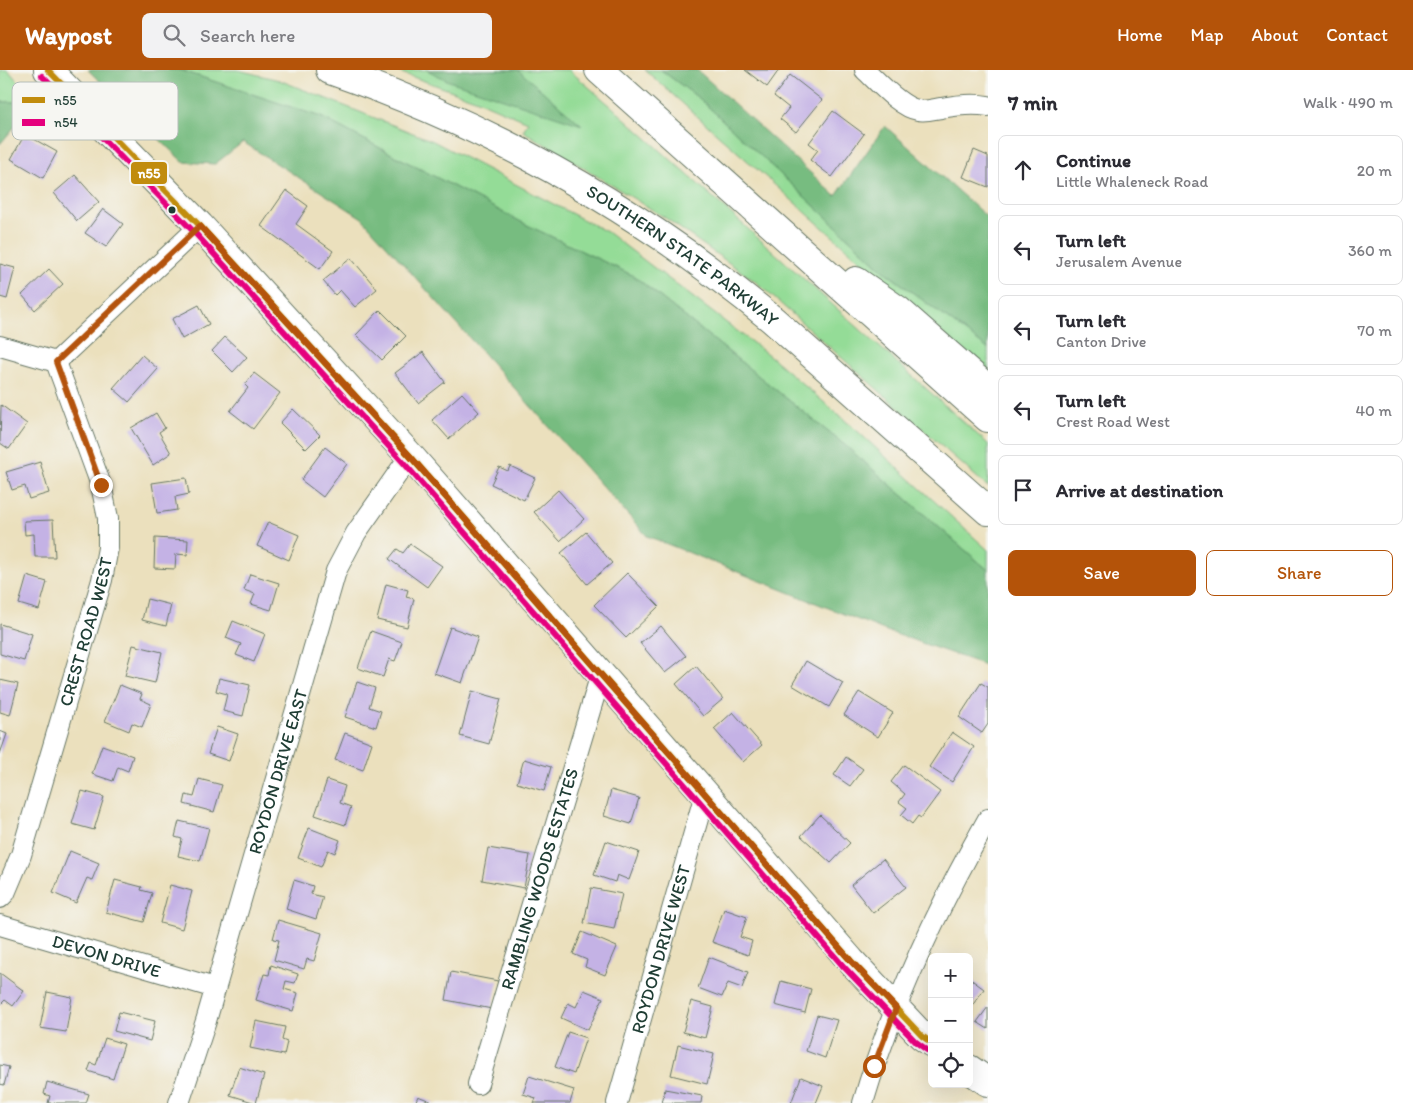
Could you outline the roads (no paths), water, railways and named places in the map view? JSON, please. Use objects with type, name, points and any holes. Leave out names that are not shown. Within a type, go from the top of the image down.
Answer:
[{"type":"main road","points":[[48,70],[60,82]]},
{"type":"main road","name":"SOUTHERN STATE PARKWAY","points":[[330,70],[406,98],[481,131],[568,176],[658,233],[745,296],[988,511]]},
{"type":"main road","points":[[599,70],[988,418]]},
{"type":"main road","points":[[116,140],[200,226],[410,456],[851,961],[928,1040]]},
{"type":"main road","points":[[755,210],[898,310],[988,389]]},
{"type":"main road","points":[[973,1072],[988,1082]]},
{"type":"street","points":[[865,70],[895,97],[912,109],[919,111],[976,104],[988,106]]},
{"type":"street","points":[[0,346],[56,362],[200,226]]},
{"type":"street","name":"CREST ROAD WEST","points":[[0,898],[21,855],[102,580],[108,548],[108,518],[101,485],[56,362]]},
{"type":"street","name":"ROYDON DRIVE EAST","points":[[179,1103],[206,1021],[336,571],[356,533],[410,456]]},
{"type":"street","name":"RAMBLING WOODS ESTATES","points":[[478,1084],[601,674]]},
{"type":"street","name":"ROYDON DRIVE WEST","points":[[616,1103],[706,794]]},
{"type":"street","points":[[863,1103],[874,1066],[896,1008],[933,922],[988,819]]},
{"type":"street","name":"DEVON DRIVE","points":[[0,925],[215,988]]}]
